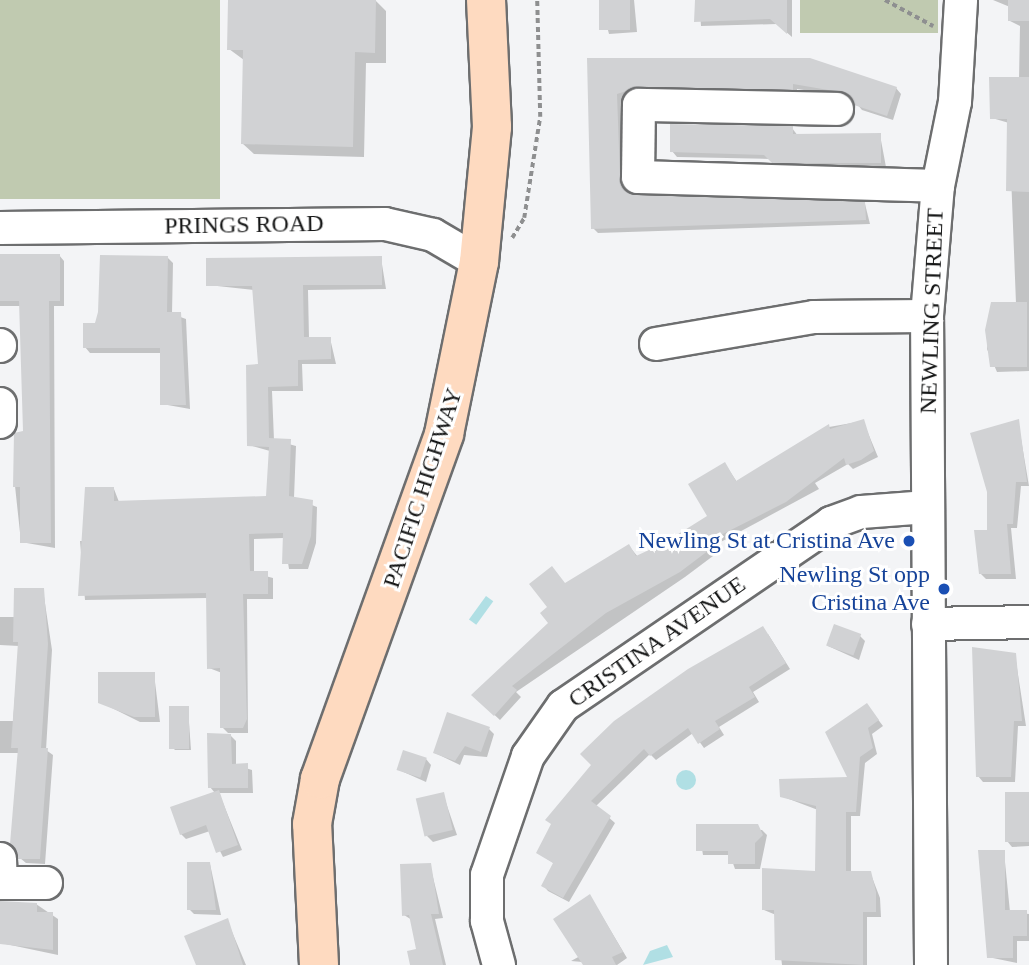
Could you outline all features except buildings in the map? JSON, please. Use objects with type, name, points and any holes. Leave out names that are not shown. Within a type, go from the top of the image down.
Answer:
[{"type":"main road","name":"PACIFIC HIGHWAY","points":[[319,965],[312,824],[320,779],[444,434],[492,256],[492,127],[486,0]]},
{"type":"street","name":"NEWLING STREET","points":[[931,965],[927,316],[938,186],[960,46],[961,0]]},
{"type":"street","points":[[837,109],[639,105],[638,177],[938,186]]},
{"type":"street","name":"PRINGS ROAD","points":[[0,228],[385,224],[433,235],[492,256]]},
{"type":"street","points":[[656,344],[814,317],[927,316]]},
{"type":"street","points":[[0,404],[0,422]]},
{"type":"street","name":"CRISTINA AVENUE","points":[[499,965],[487,921],[487,875],[528,756],[563,706],[831,523],[861,512],[928,507]]},
{"type":"street","points":[[928,624],[1029,622]]},
{"type":"street","points":[[0,859],[1,883],[46,883]]},
{"type":"path","points":[[492,256],[524,218],[540,117],[537,0]]},
{"type":"path","points":[[885,0],[960,46]]},
{"type":"green space","points":[[0,0],[220,0],[220,199],[0,199]]},
{"type":"green space","points":[[800,0],[938,0],[938,33],[800,33]]},
{"type":"water","points":[[486,596],[493,601],[476,625],[469,619]]},
{"type":"water","points":[[686,770],[693,773],[696,780],[693,787],[686,790],[679,787],[676,780],[679,773]]},
{"type":"water","points":[[667,945],[673,957],[643,965],[650,951]]},
{"type":"place","name":"Newling St at Cristina Ave","points":[[909,541]]},
{"type":"place","name":"Newling St opp Cristina Ave","points":[[944,589]]}]
